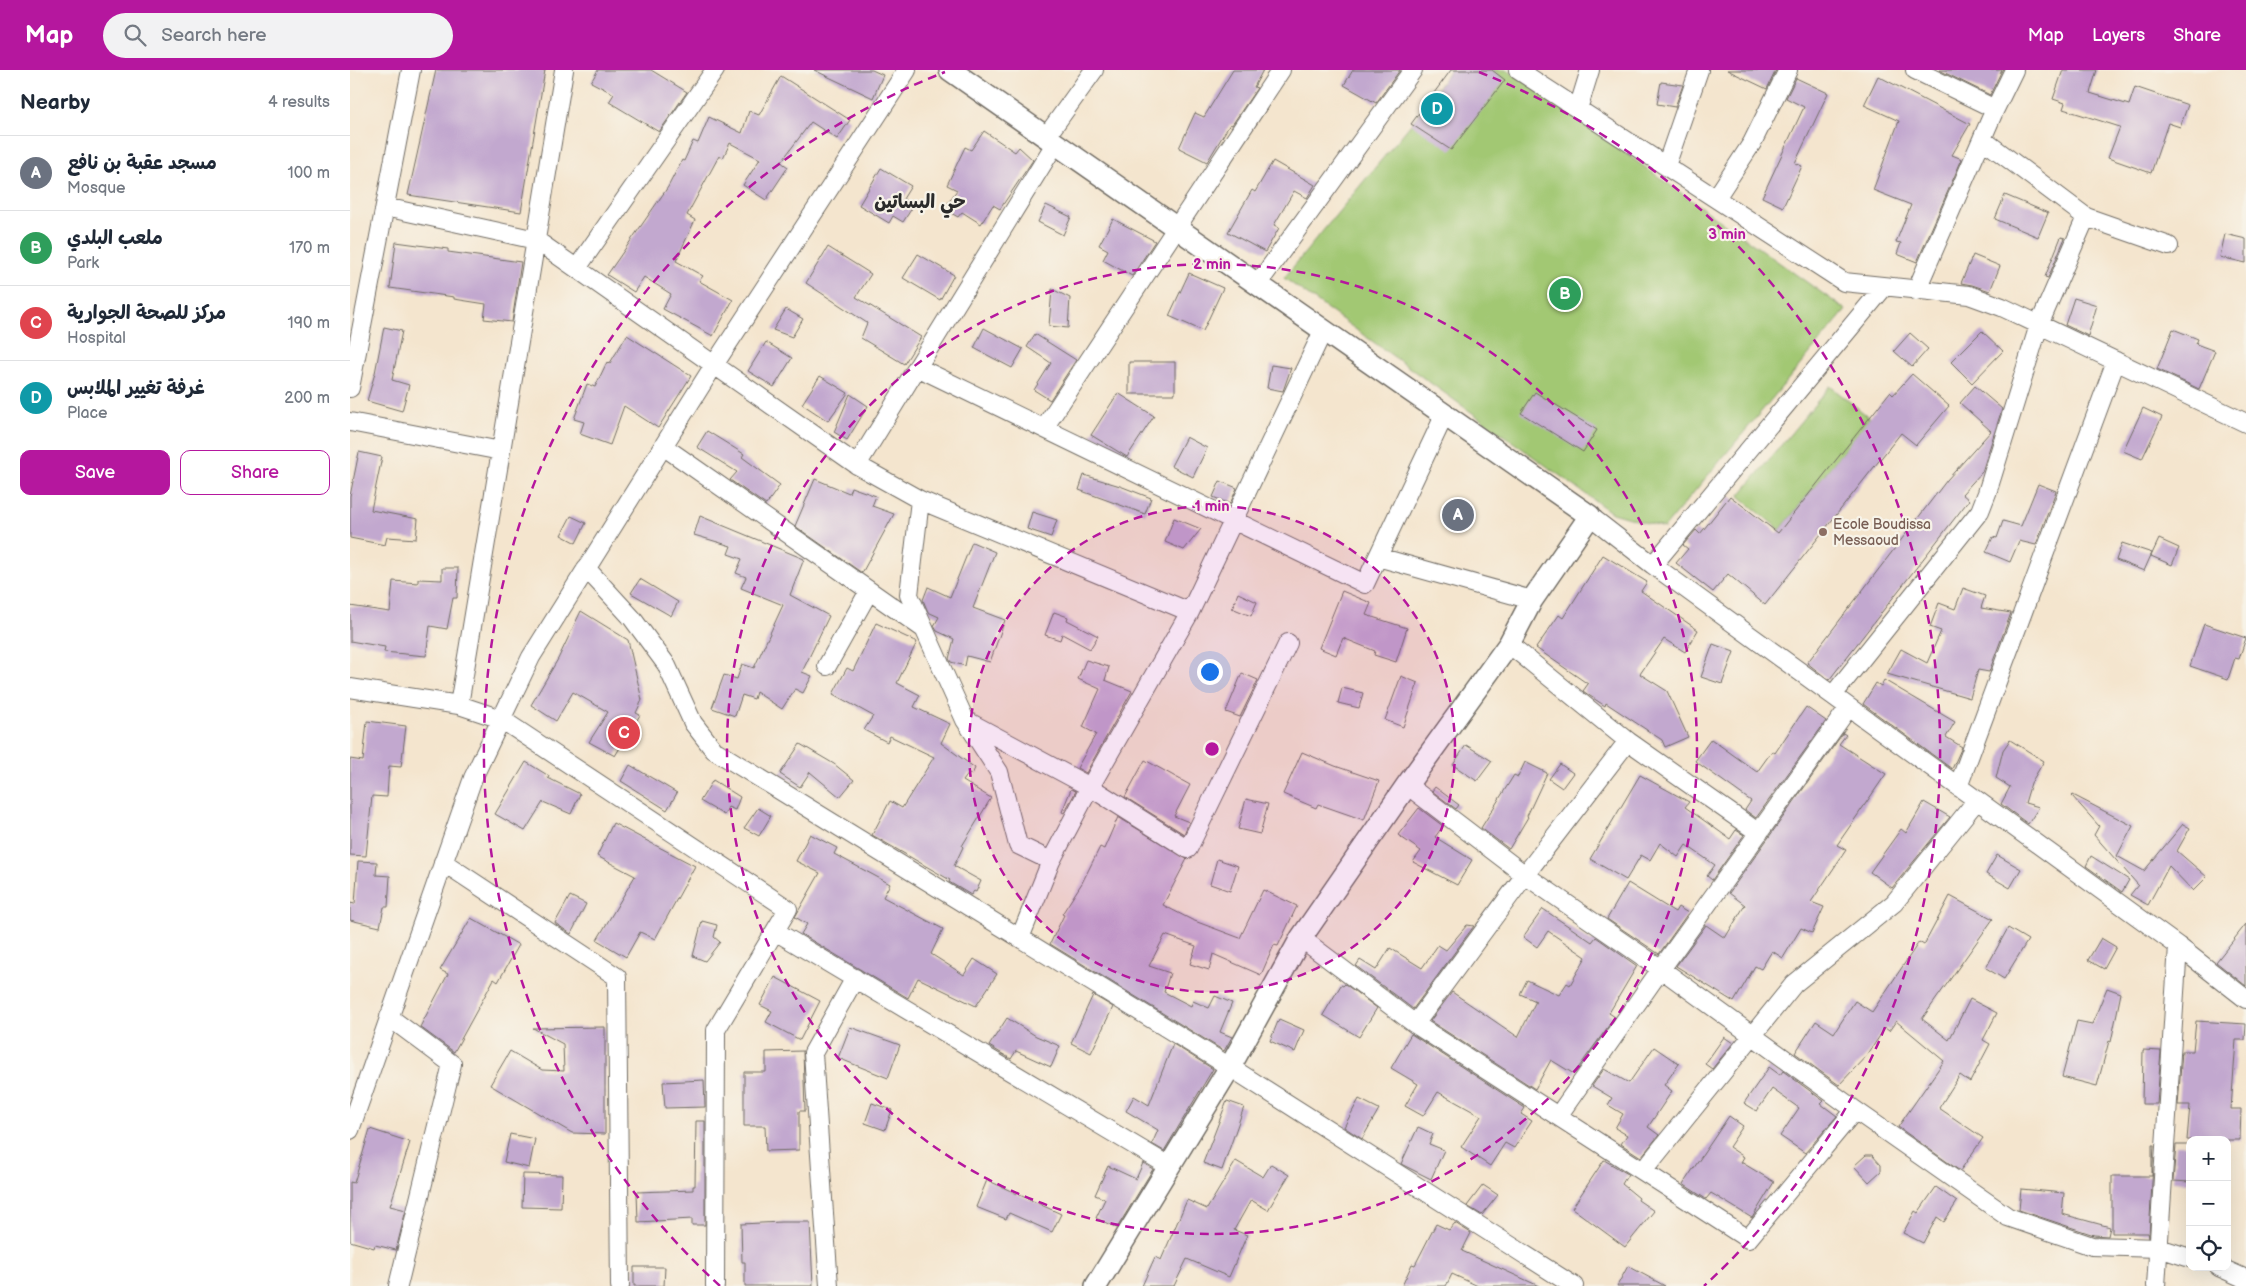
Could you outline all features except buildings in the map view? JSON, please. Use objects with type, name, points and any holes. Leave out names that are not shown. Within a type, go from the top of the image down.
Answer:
[{"type":"street","points":[[350,388],[411,70]]},
{"type":"street","points":[[459,705],[564,70]]},
{"type":"street","points":[[577,268],[715,70]]},
{"type":"street","points":[[351,1126],[473,778],[531,657],[714,365],[907,70]]},
{"type":"street","points":[[950,70],[1323,332],[1590,516],[1653,565],[2178,946],[2246,998]]},
{"type":"street","points":[[857,465],[917,368],[1094,70]]},
{"type":"street","points":[[1044,428],[1281,70]]},
{"type":"street","points":[[1257,285],[1413,70]]},
{"type":"street","points":[[1518,70],[1844,282],[1916,291],[1969,295],[2002,307],[2246,424]]},
{"type":"street","points":[[1578,109],[1590,70]]},
{"type":"street","points":[[1666,166],[1699,70]]},
{"type":"street","points":[[1716,198],[1752,143],[1788,70]]},
{"type":"street","points":[[1915,70],[1994,109]]},
{"type":"street","points":[[1916,291],[1994,109],[2014,70]]},
{"type":"street","points":[[1982,139],[2086,217],[2169,246]]},
{"type":"street","points":[[385,207],[536,240],[857,465],[920,500],[1190,612]]},
{"type":"street","points":[[1833,696],[1980,511],[2039,325],[2086,217]]},
{"type":"street","points":[[1653,565],[1884,287]]},
{"type":"street","points":[[1020,938],[1051,861],[1090,787],[1190,612],[1323,332]]},
{"type":"street","points":[[1958,787],[2116,361]]},
{"type":"street","points":[[917,368],[1234,519],[1365,584],[1444,416]]},
{"type":"street","points":[[350,422],[501,451]]},
{"type":"street","points":[[663,446],[925,630]]},
{"type":"street","points":[[920,500],[909,594],[965,720],[999,772],[1018,845],[1051,861]]},
{"type":"street","points":[[1096,1286],[1230,1067],[1301,938],[1407,785],[1509,644],[1532,600],[1590,516]]},
{"type":"street","points":[[1378,557],[1532,600]]},
{"type":"street","points":[[586,568],[632,618],[666,664],[693,723],[714,750],[1230,1067],[1574,1286]]},
{"type":"street","points":[[826,666],[869,590]]},
{"type":"street","points":[[965,720],[1090,787],[1188,848],[1288,643]]},
{"type":"street","points":[[1509,644],[1628,741],[1758,833]]},
{"type":"street","points":[[350,688],[459,705],[501,719],[788,910],[716,1030],[715,1286]]},
{"type":"street","points":[[1558,1116],[1849,707]]},
{"type":"street","points":[[1415,1024],[1525,875],[1628,741]]},
{"type":"street","points":[[1407,785],[1525,875],[1661,969],[1855,1110],[2008,1217],[2092,1246],[2159,1248],[2186,1257]]},
{"type":"street","points":[[1643,1171],[1794,984],[1894,903],[1977,800]]},
{"type":"street","points":[[443,862],[617,977],[620,1286]]},
{"type":"street","points":[[775,931],[1169,1166]]},
{"type":"street","points":[[1301,938],[1415,1024],[1748,1239],[1855,1110]]},
{"type":"street","points":[[2156,1286],[2178,946]]},
{"type":"street","points":[[829,1286],[813,1053],[855,978]]},
{"type":"street","points":[[389,1017],[452,1064],[398,1286]]},
{"type":"street","points":[[2228,1271],[2246,1279]]},
{"type":"green space","points":[[1451,70],[1508,70],[1846,310],[1664,528],[1612,513],[1284,278],[1411,124]]},
{"type":"green space","points":[[1830,386],[1870,418],[1780,530],[1739,496]]},
{"type":"place","name":"غرفة تغيير الملابس","points":[[1437,109]]},
{"type":"place","name":"ملعب البلدي","points":[[1565,294]]},
{"type":"place","name":"مسجد عقبة بن نافع","points":[[1458,515]]},
{"type":"place","name":"Ecole Boudissa Messaoud","points":[[1823,532]]},
{"type":"place","name":"مركز للصحة الجوارية","points":[[624,733]]},
{"type":"district","name":"حي البساتين","points":[[920,202]]}]
